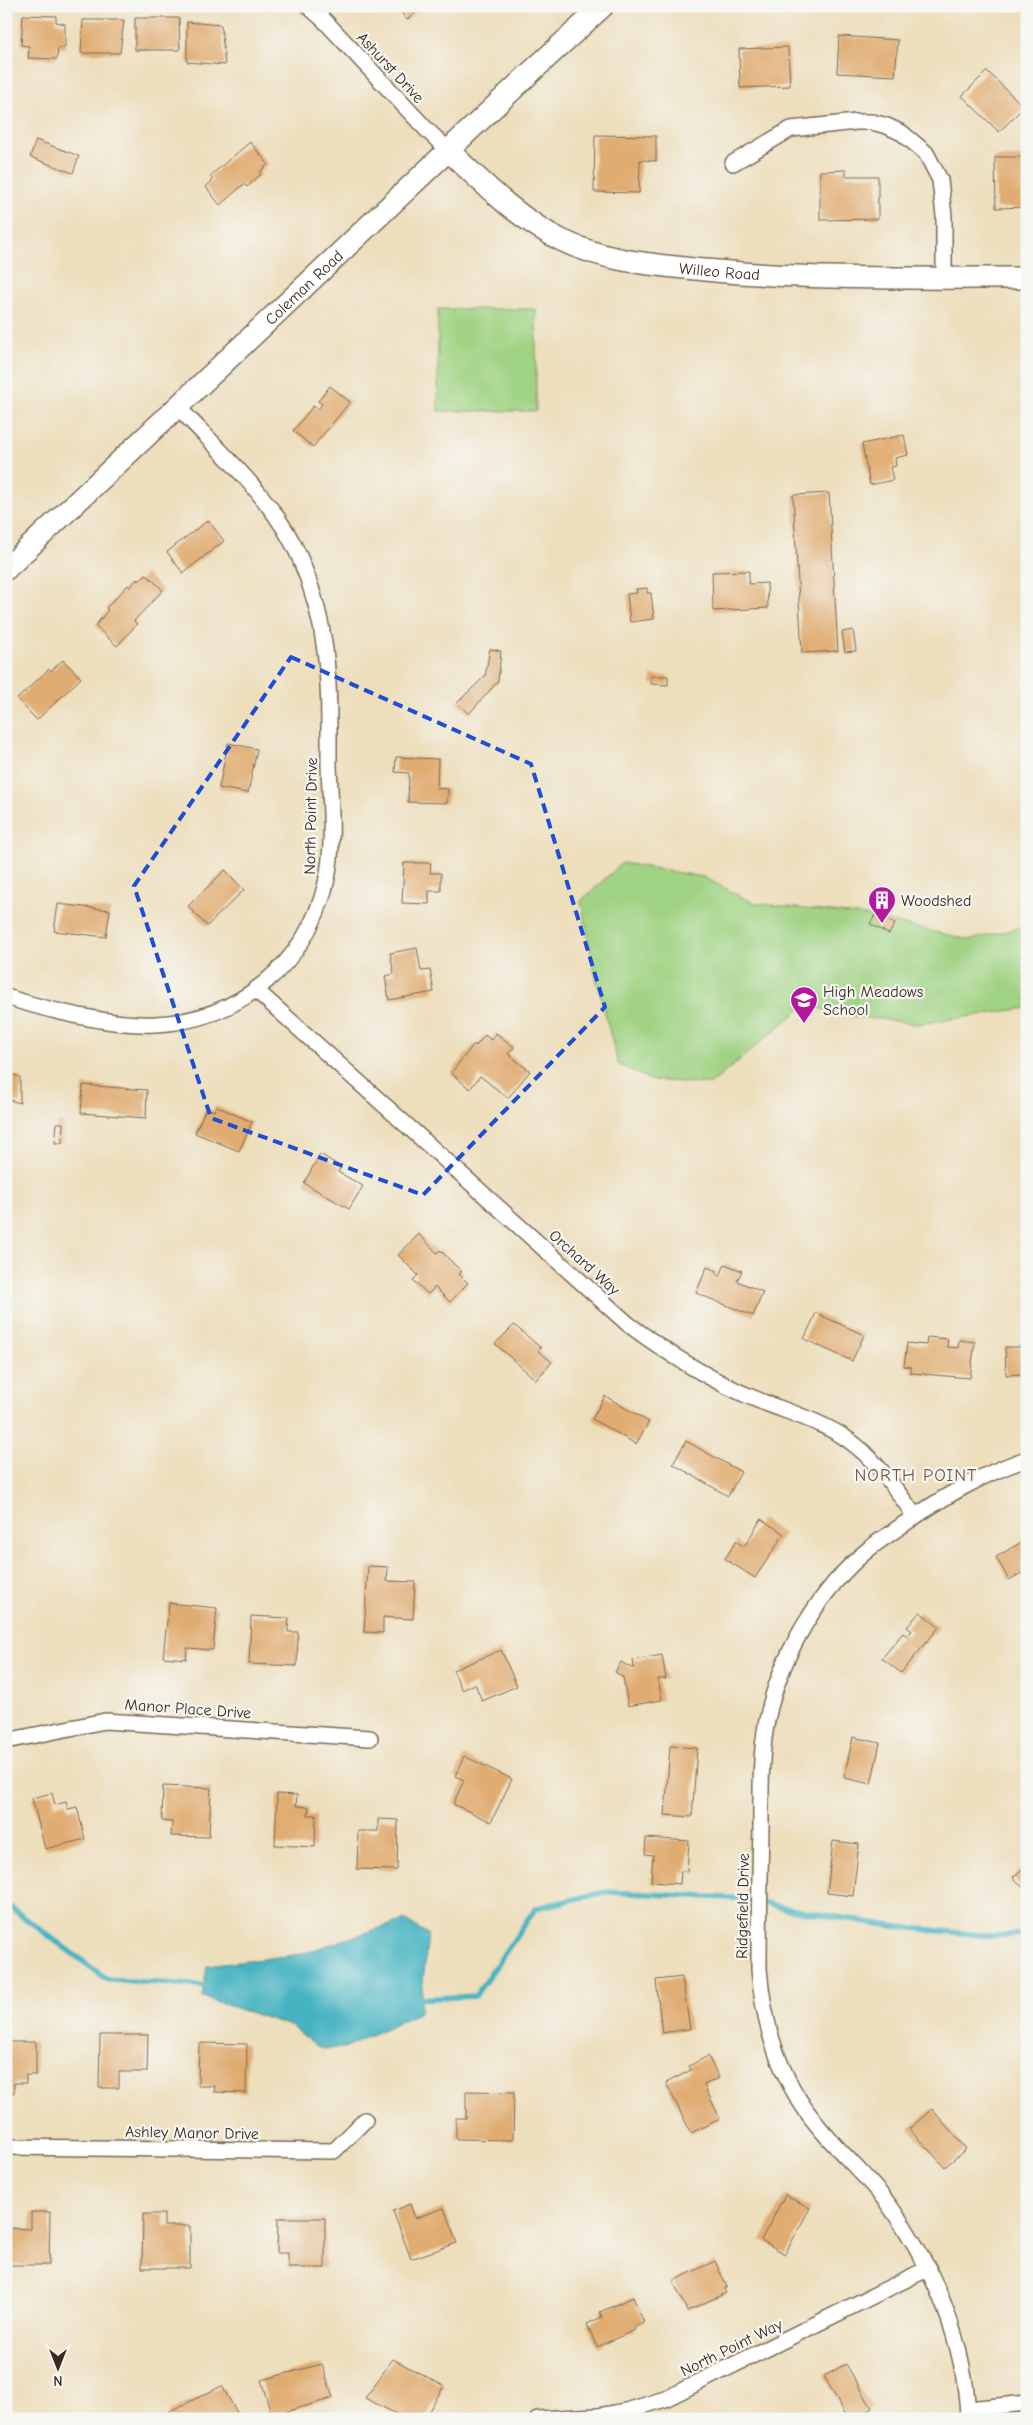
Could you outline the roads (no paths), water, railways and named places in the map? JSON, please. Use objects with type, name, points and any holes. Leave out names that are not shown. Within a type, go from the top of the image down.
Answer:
[{"type":"street","name":"Ashurst Drive","points":[[308,6],[324,19],[426,130],[449,151]]},
{"type":"street","name":"Coleman Road","points":[[6,569],[603,6]]},
{"type":"street","points":[[733,163],[791,129],[864,122],[887,126],[902,134],[926,153],[940,180],[944,216],[944,278]]},
{"type":"street","name":"Willeo Road","points":[[449,151],[527,221],[563,240],[602,256],[656,265],[751,274],[810,277],[1027,278]]},
{"type":"street","name":"North Point Drive","points":[[6,997],[45,1009],[126,1022],[154,1024],[181,1022],[208,1015],[233,1005],[256,990],[280,970],[301,943],[317,914],[326,882],[330,846],[329,681],[320,615],[312,586],[298,554],[283,527],[254,487],[178,407]]},
{"type":"street","name":"Orchard Way","points":[[256,990],[628,1324],[668,1353],[711,1378],[752,1398],[820,1424],[847,1439],[883,1470],[915,1516]]},
{"type":"street","name":"Ridgefield Drive","points":[[968,2414],[954,2336],[929,2268],[888,2204],[817,2125],[790,2086],[777,2058],[767,2029],[761,2000],[759,1969],[762,1762],[767,1720],[777,1684],[798,1635],[832,1587],[869,1549],[915,1516],[968,1483],[1002,1467],[1027,1459]]},
{"type":"street","name":"Manor Place Drive","points":[[6,1741],[105,1721],[370,1738]]},
{"type":"street","name":"Ashley Manor Drive","points":[[6,2147],[334,2151],[365,2120]]},
{"type":"street","name":"North Point Way","points":[[538,2419],[598,2416],[630,2410],[665,2399],[929,2268]]},
{"type":"street","points":[[968,2414],[1027,2403]]},
{"type":"water","points":[[404,1920],[428,1934],[420,2012],[344,2048],[321,2049],[291,2026],[202,1997],[207,1966],[301,1954]]},
{"type":"waterway","points":[[415,1999],[475,1996],[536,1908],[605,1892],[751,1899],[784,1908],[891,1926],[991,1936],[1027,1934]]},
{"type":"waterway","points":[[6,1904],[108,1980],[211,1986]]},
{"type":"place","name":"Woodshed","points":[[882,924]]},
{"type":"place","name":"High Meadows School","points":[[804,1024]]},
{"type":"district","name":"NORTH POINT","points":[[916,1475]]}]
